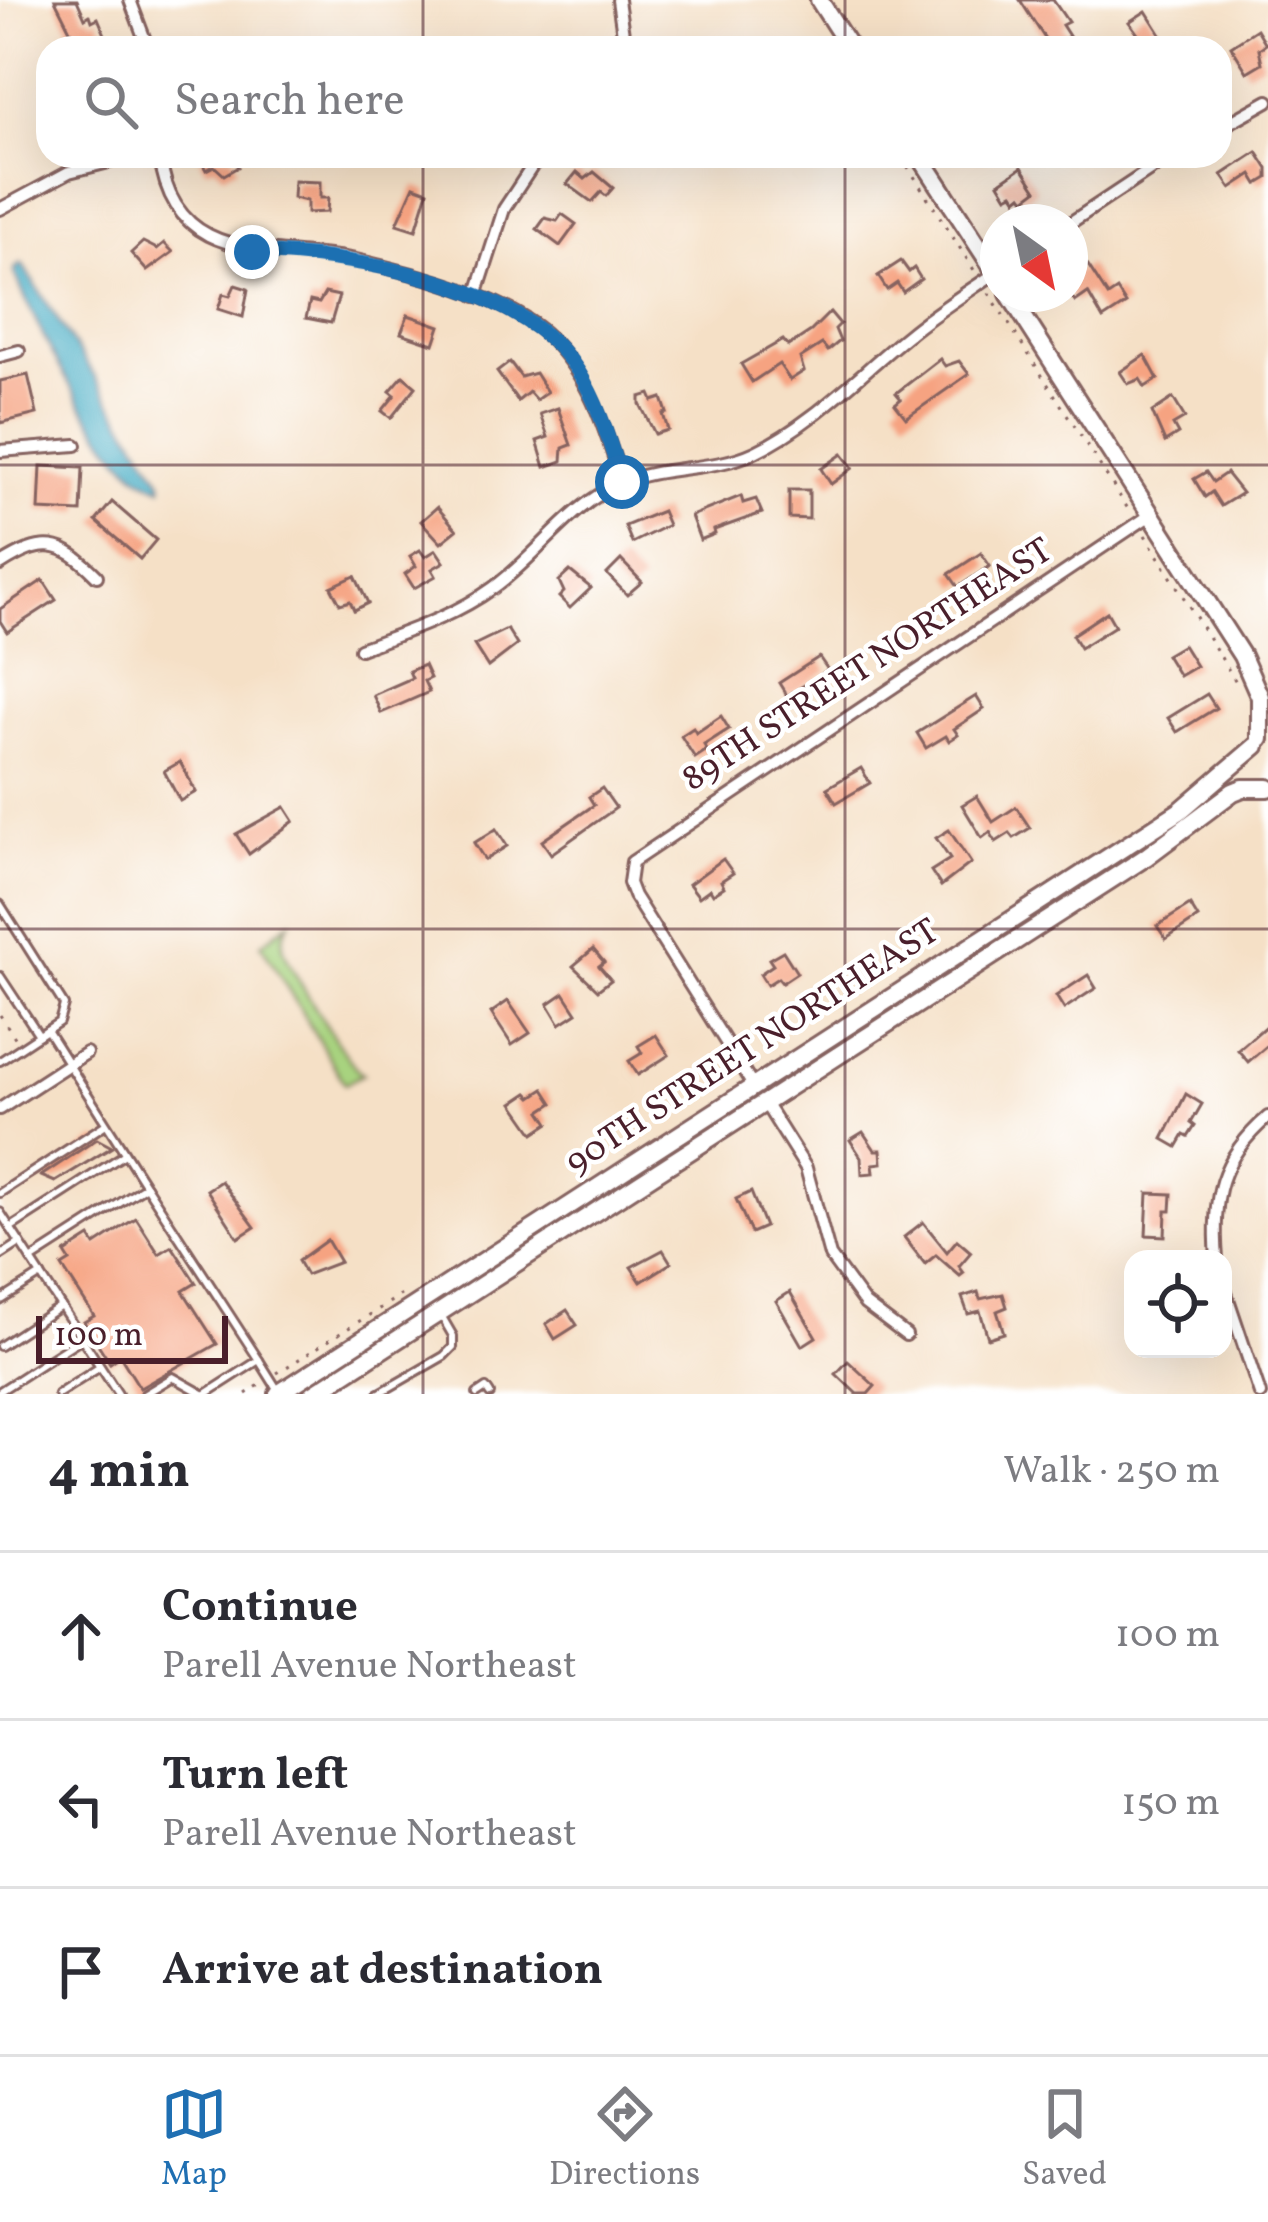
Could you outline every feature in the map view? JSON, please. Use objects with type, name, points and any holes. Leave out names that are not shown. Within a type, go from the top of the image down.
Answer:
[{"type":"main road","points":[[819,0],[842,36]]},
{"type":"main road","points":[[928,168],[980,247]]},
{"type":"main road","points":[[1011,312],[1140,515],[1242,656],[1268,680]]},
{"type":"main road","points":[[1242,656],[1260,697],[1261,772],[1268,785]]},
{"type":"main road","name":"90TH STREET NORTHEAST","points":[[273,1390],[1180,811],[1261,738]]},
{"type":"main road","name":"90TH STREET NORTHEAST","points":[[313,1394],[1146,857],[1233,792],[1268,785]]},
{"type":"street","points":[[130,0],[144,36]]},
{"type":"street","points":[[618,0],[623,36]]},
{"type":"street","points":[[1232,121],[1268,101]]},
{"type":"street","points":[[0,209],[85,168]]},
{"type":"street","points":[[164,168],[175,201],[212,238],[252,252],[356,260],[476,296],[522,316],[564,352],[602,419],[622,482]]},
{"type":"street","points":[[476,296],[504,209],[528,168]]},
{"type":"street","points":[[1088,211],[1153,168]]},
{"type":"street","points":[[359,649],[446,616],[494,588],[571,518],[622,482],[727,462],[781,438],[911,332],[980,285]]},
{"type":"street","points":[[0,356],[19,351]]},
{"type":"street","points":[[0,451],[76,446]]},
{"type":"street","name":"89TH STREET NORTHEAST","points":[[754,1087],[634,896],[628,872],[632,862],[1140,515]]},
{"type":"street","points":[[0,565],[33,547],[56,546],[78,557],[98,576]]},
{"type":"street","points":[[0,1109],[86,1053]]},
{"type":"street","points":[[765,1103],[806,1168],[830,1256],[866,1304],[906,1335]]},
{"type":"street","points":[[1216,1250],[1214,1207],[1228,1162],[1268,1117]]},
{"type":"street","points":[[1232,1311],[1260,1394]]},
{"type":"lane","points":[[0,904],[64,1005],[58,1022],[0,1061]]},
{"type":"lane","points":[[0,976],[39,1035]]},
{"type":"lane","points":[[47,1030],[259,1360],[273,1390]]},
{"type":"lane","points":[[0,1192],[106,1124]]},
{"type":"lane","points":[[10,1228],[125,1154]]},
{"type":"lane","points":[[31,1260],[146,1186]]},
{"type":"lane","points":[[0,1212],[118,1394]]},
{"type":"lane","points":[[0,1256],[20,1243]]},
{"type":"lane","points":[[0,1301],[41,1275]]},
{"type":"lane","points":[[0,1346],[61,1306]]},
{"type":"lane","points":[[382,1393],[452,1348],[453,1336],[440,1312]]},
{"type":"lane","points":[[0,1391],[82,1338]]},
{"type":"lane","points":[[145,1394],[173,1378],[205,1394],[259,1360]]},
{"type":"lane","points":[[58,1394],[100,1366]]},
{"type":"lane","points":[[477,1394],[486,1388],[490,1394]]},
{"type":"path","points":[[909,168],[974,271]]},
{"type":"path","points":[[1011,312],[1140,515]]},
{"type":"path","points":[[1147,538],[1239,686]]},
{"type":"path","points":[[0,1015],[16,1040]]},
{"type":"path","points":[[245,1394],[273,1390]]},
{"type":"green space","points":[[292,920],[283,938],[287,956],[332,1034],[363,1074],[345,1084],[261,944]]},
{"type":"water","points":[[22,264],[162,487],[141,477],[119,457],[76,396],[15,275],[15,268]]},
{"type":"building","points":[[55,0],[77,0],[85,18],[98,18],[106,36],[73,36]]},
{"type":"building","points":[[1020,0],[1053,0],[1068,22],[1062,25],[1069,36],[1043,36]]},
{"type":"building","points":[[1146,11],[1162,36],[1139,36],[1129,22]]},
{"type":"building","points":[[1257,29],[1266,44],[1259,49],[1262,63],[1247,72],[1232,45]]},
{"type":"building","points":[[1257,152],[1268,178],[1258,184],[1252,174],[1231,188],[1222,175]]},
{"type":"building","points":[[1023,168],[1037,190],[1017,199],[1013,193],[1007,196],[999,183]]},
{"type":"building","points":[[577,172],[585,179],[594,172],[613,188],[592,202],[567,184]]},
{"type":"building","points":[[294,181],[320,182],[320,198],[328,198],[327,212],[307,213],[307,201],[293,198]]},
{"type":"building","points":[[414,186],[428,191],[416,230],[397,224]]},
{"type":"building","points":[[562,214],[576,224],[560,246],[537,229],[545,218],[557,221]]},
{"type":"building","points":[[143,242],[157,249],[164,243],[173,252],[147,271],[131,253]]},
{"type":"building","points":[[901,261],[921,279],[903,292],[897,283],[887,290],[878,276]]},
{"type":"building","points":[[1088,265],[1108,296],[1117,290],[1126,304],[1103,319],[1088,293]]},
{"type":"building","points":[[235,285],[248,289],[243,317],[218,309],[223,294],[230,296]]},
{"type":"building","points":[[325,293],[339,296],[331,323],[306,318],[310,301],[319,303]]},
{"type":"building","points":[[830,312],[840,324],[835,329],[840,341],[828,351],[822,344],[800,358],[804,371],[790,380],[779,364],[752,382],[741,364],[783,340],[788,346]]},
{"type":"building","points":[[408,315],[440,326],[434,344],[401,333]]},
{"type":"building","points":[[1145,355],[1158,379],[1145,387],[1140,379],[1128,384],[1120,372]]},
{"type":"building","points":[[940,359],[945,366],[959,361],[969,374],[906,418],[895,404],[901,399],[896,393]]},
{"type":"building","points":[[510,362],[521,377],[535,373],[547,392],[536,400],[529,392],[518,401],[497,372]]},
{"type":"building","points":[[28,375],[37,414],[0,423],[0,381]]},
{"type":"building","points":[[403,376],[416,387],[391,418],[382,411]]},
{"type":"building","points":[[650,394],[653,401],[662,398],[667,413],[663,414],[668,430],[655,434],[640,404],[640,397]]},
{"type":"building","points":[[1173,398],[1185,418],[1173,425],[1178,434],[1165,442],[1152,412]]},
{"type":"building","points":[[558,408],[571,445],[563,448],[562,461],[545,467],[537,441],[548,437],[540,414]]},
{"type":"building","points":[[842,454],[853,468],[831,484],[821,469]]},
{"type":"building","points":[[41,466],[83,468],[81,512],[39,510]]},
{"type":"building","points":[[1206,472],[1213,482],[1226,473],[1242,493],[1221,506],[1212,492],[1205,497],[1194,479]]},
{"type":"building","points":[[789,490],[809,490],[809,519],[789,518]]},
{"type":"building","points":[[741,496],[743,503],[756,499],[762,513],[700,540],[691,516]]},
{"type":"building","points":[[112,502],[156,540],[140,559],[96,521]]},
{"type":"building","points":[[437,507],[457,530],[441,543],[421,521]]},
{"type":"building","points":[[662,511],[668,525],[632,543],[625,526]]},
{"type":"building","points":[[420,550],[425,557],[436,550],[444,562],[432,569],[436,576],[414,588],[405,574],[416,566],[410,556]]},
{"type":"building","points":[[981,553],[990,566],[958,587],[949,574]]},
{"type":"building","points":[[621,560],[642,582],[627,595],[607,574]]},
{"type":"building","points":[[570,571],[591,588],[570,608],[559,597],[564,592],[559,581]]},
{"type":"building","points":[[355,576],[368,603],[354,610],[350,601],[340,604],[331,587]]},
{"type":"building","points":[[43,580],[56,600],[7,632],[0,609]]},
{"type":"building","points":[[1107,612],[1115,626],[1080,648],[1072,635]]},
{"type":"building","points":[[507,629],[517,645],[488,667],[474,645]]},
{"type":"building","points":[[1183,645],[1196,666],[1179,676],[1166,655]]},
{"type":"building","points":[[819,657],[828,670],[787,696],[779,683]]},
{"type":"building","points":[[424,665],[429,692],[381,713],[373,695],[412,678],[409,671]]},
{"type":"building","points":[[1207,694],[1216,708],[1177,732],[1168,718]]},
{"type":"building","points":[[976,696],[984,709],[954,729],[958,735],[926,748],[917,733]]},
{"type":"building","points":[[721,716],[729,729],[704,745],[707,750],[695,758],[681,736],[693,728],[696,733]]},
{"type":"building","points":[[180,762],[196,792],[180,801],[164,771]]},
{"type":"building","points":[[861,768],[870,783],[836,803],[827,788]]},
{"type":"building","points":[[602,788],[616,808],[551,854],[542,841],[594,805],[589,797]]},
{"type":"building","points":[[977,796],[993,822],[1016,807],[1030,828],[996,842],[990,832],[982,838],[962,805]]},
{"type":"building","points":[[285,807],[294,821],[249,854],[236,834]]},
{"type":"building","points":[[496,829],[507,846],[485,860],[474,843]]},
{"type":"building","points":[[949,830],[971,863],[941,886],[931,871],[950,859],[936,838]]},
{"type":"building","points":[[723,859],[733,873],[721,881],[724,887],[699,897],[689,884]]},
{"type":"building","points":[[1190,905],[1198,918],[1166,939],[1157,926]]},
{"type":"building","points":[[593,949],[611,980],[598,990],[573,966]]},
{"type":"building","points":[[783,951],[797,973],[782,983],[778,978],[767,985],[760,974],[773,965],[769,959]]},
{"type":"building","points":[[1088,975],[1096,988],[1064,1009],[1056,996]]},
{"type":"building","points":[[564,993],[577,1013],[560,1024],[548,1004]]},
{"type":"building","points":[[508,1001],[530,1033],[512,1045],[491,1013]]},
{"type":"building","points":[[1268,1024],[1268,1045],[1248,1062],[1238,1050]]},
{"type":"building","points":[[656,1035],[669,1055],[638,1075],[629,1061],[642,1053],[638,1046]]},
{"type":"building","points":[[544,1089],[553,1103],[541,1111],[549,1123],[534,1133],[513,1103]]},
{"type":"building","points":[[1186,1094],[1202,1104],[1191,1123],[1195,1126],[1177,1147],[1163,1139]]},
{"type":"building","points":[[863,1132],[875,1150],[881,1150],[882,1163],[873,1164],[874,1173],[862,1174],[861,1157],[850,1140]]},
{"type":"building","points":[[97,1139],[112,1147],[55,1182],[41,1176]]},
{"type":"building","points":[[221,1181],[255,1227],[238,1238],[207,1190]]},
{"type":"building","points":[[751,1192],[765,1227],[751,1233],[736,1199]]},
{"type":"building","points":[[1148,1193],[1172,1194],[1165,1236],[1146,1235]]},
{"type":"building","points":[[136,1218],[159,1254],[172,1246],[196,1283],[183,1291],[217,1344],[140,1388],[120,1356],[110,1363],[84,1322],[94,1316],[62,1266],[70,1261],[65,1253],[90,1237],[95,1245]]},
{"type":"building","points":[[923,1222],[947,1252],[957,1240],[971,1252],[959,1266],[964,1273],[960,1276],[936,1255],[925,1264],[904,1237]]},
{"type":"building","points":[[327,1240],[340,1262],[306,1275],[298,1261]]},
{"type":"building","points":[[663,1250],[671,1263],[641,1282],[631,1267]]},
{"type":"building","points":[[790,1292],[816,1337],[802,1346],[776,1301]]},
{"type":"building","points":[[978,1292],[980,1299],[1003,1294],[1007,1307],[997,1311],[1004,1333],[988,1338],[980,1311],[968,1314],[962,1297]]},
{"type":"building","points":[[567,1310],[577,1325],[555,1339],[546,1324]]},
{"type":"building","points":[[848,1361],[875,1386],[868,1394],[857,1394],[836,1374]]},
{"type":"route","points":[[252,252],[356,260],[476,296],[522,316],[546,333],[578,371],[602,419],[622,482]]}]
